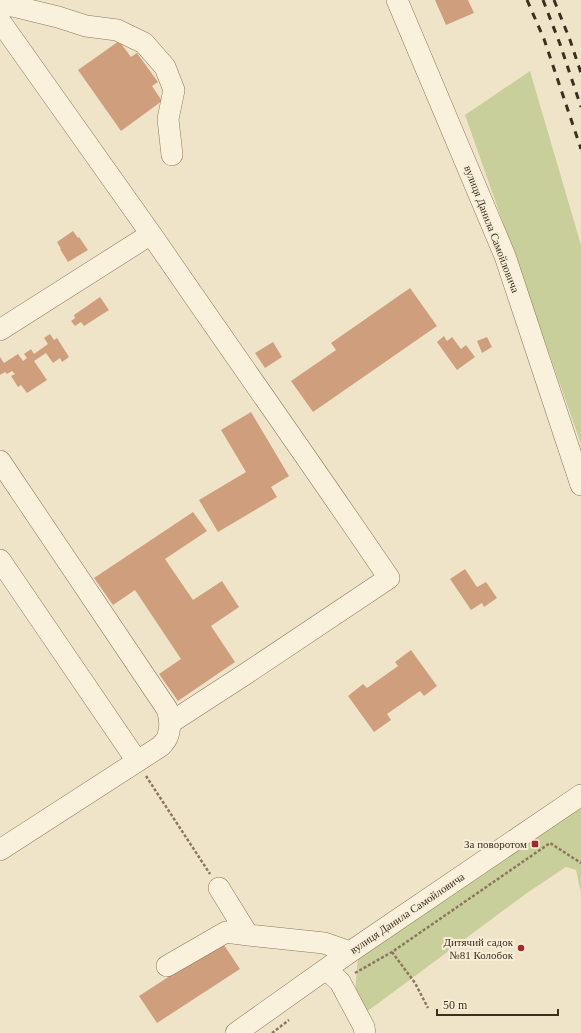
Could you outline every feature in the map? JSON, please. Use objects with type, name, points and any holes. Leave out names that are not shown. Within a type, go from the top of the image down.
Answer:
[{"type":"street","name":"вулиця Данила Самойловича","points":[[398,0],[505,256],[581,485]]},
{"type":"street","points":[[0,4],[17,7],[86,26],[117,30],[144,43],[166,67],[174,90],[168,119],[172,155]]},
{"type":"street","points":[[0,21],[330,491],[389,578],[170,723]]},
{"type":"street","points":[[0,330],[150,234]]},
{"type":"street","points":[[0,461],[167,709],[170,718],[167,738],[161,746],[0,850]]},
{"type":"street","points":[[0,560],[137,761]]},
{"type":"street","name":"вулиця Данила Самойловича","points":[[236,1033],[259,1026],[333,975],[350,952],[581,796]]},
{"type":"street","points":[[219,888],[248,935]]},
{"type":"street","points":[[167,966],[226,932],[324,943],[350,952]]},
{"type":"street","points":[[333,975],[364,1027],[365,1033]]},
{"type":"path","points":[[137,761],[219,888]]},
{"type":"path","points":[[333,975],[392,952],[550,843],[581,863]]},
{"type":"path","points":[[392,952],[415,983],[428,1008]]},
{"type":"path","points":[[272,1033],[290,1019]]},
{"type":"green space","points":[[530,71],[581,245],[581,444],[465,115]]},
{"type":"green space","points":[[581,802],[581,893],[576,870],[566,867],[527,893],[353,1022],[358,955]]},
{"type":"building","points":[[435,0],[468,0],[474,13],[446,25]]},
{"type":"building","points":[[119,41],[131,57],[137,53],[158,82],[152,86],[162,101],[121,131],[78,70]]},
{"type":"building","points":[[73,231],[88,250],[68,262],[57,242]]},
{"type":"building","points":[[410,288],[437,326],[313,412],[291,381],[336,350],[331,343]]},
{"type":"building","points":[[100,297],[109,310],[84,326],[81,322],[75,326],[71,321],[75,318],[74,315]]},
{"type":"building","points":[[50,334],[54,340],[57,338],[69,357],[62,362],[60,358],[53,363],[46,353],[34,361],[47,380],[27,393],[21,385],[18,387],[11,376],[15,374],[12,371],[7,374],[5,372],[0,375],[0,357],[4,363],[18,354],[23,361],[27,358],[24,354],[31,349],[34,354],[48,344],[44,338]]},
{"type":"building","points":[[444,336],[447,341],[452,337],[461,349],[466,345],[475,357],[457,370],[437,342]]},
{"type":"building","points":[[487,337],[492,347],[482,353],[477,341]]},
{"type":"building","points":[[273,342],[282,357],[265,368],[255,353]]},
{"type":"building","points":[[251,412],[289,476],[271,487],[277,497],[218,532],[199,500],[246,472],[221,430]]},
{"type":"building","points":[[193,512],[207,531],[165,559],[193,600],[222,581],[239,607],[211,626],[235,662],[178,701],[159,674],[181,659],[135,590],[113,605],[94,578]]},
{"type":"building","points":[[465,569],[477,587],[486,582],[497,598],[484,607],[482,603],[471,610],[450,579]]},
{"type":"building","points":[[411,650],[437,686],[424,696],[420,691],[387,714],[391,720],[374,732],[348,696],[363,684],[367,688],[398,666],[395,662]]},
{"type":"building","points":[[222,942],[240,969],[157,1023],[139,996]]},
{"type":"railway","points":[[527,0],[544,39],[581,149]]},
{"type":"railway","points":[[543,0],[560,44],[581,107]]},
{"type":"railway","points":[[554,0],[581,73]]},
{"type":"place","name":"За поворотом","points":[[535,844]]},
{"type":"place","name":"Дитячий садок №81 Колобок","points":[[521,948]]}]
